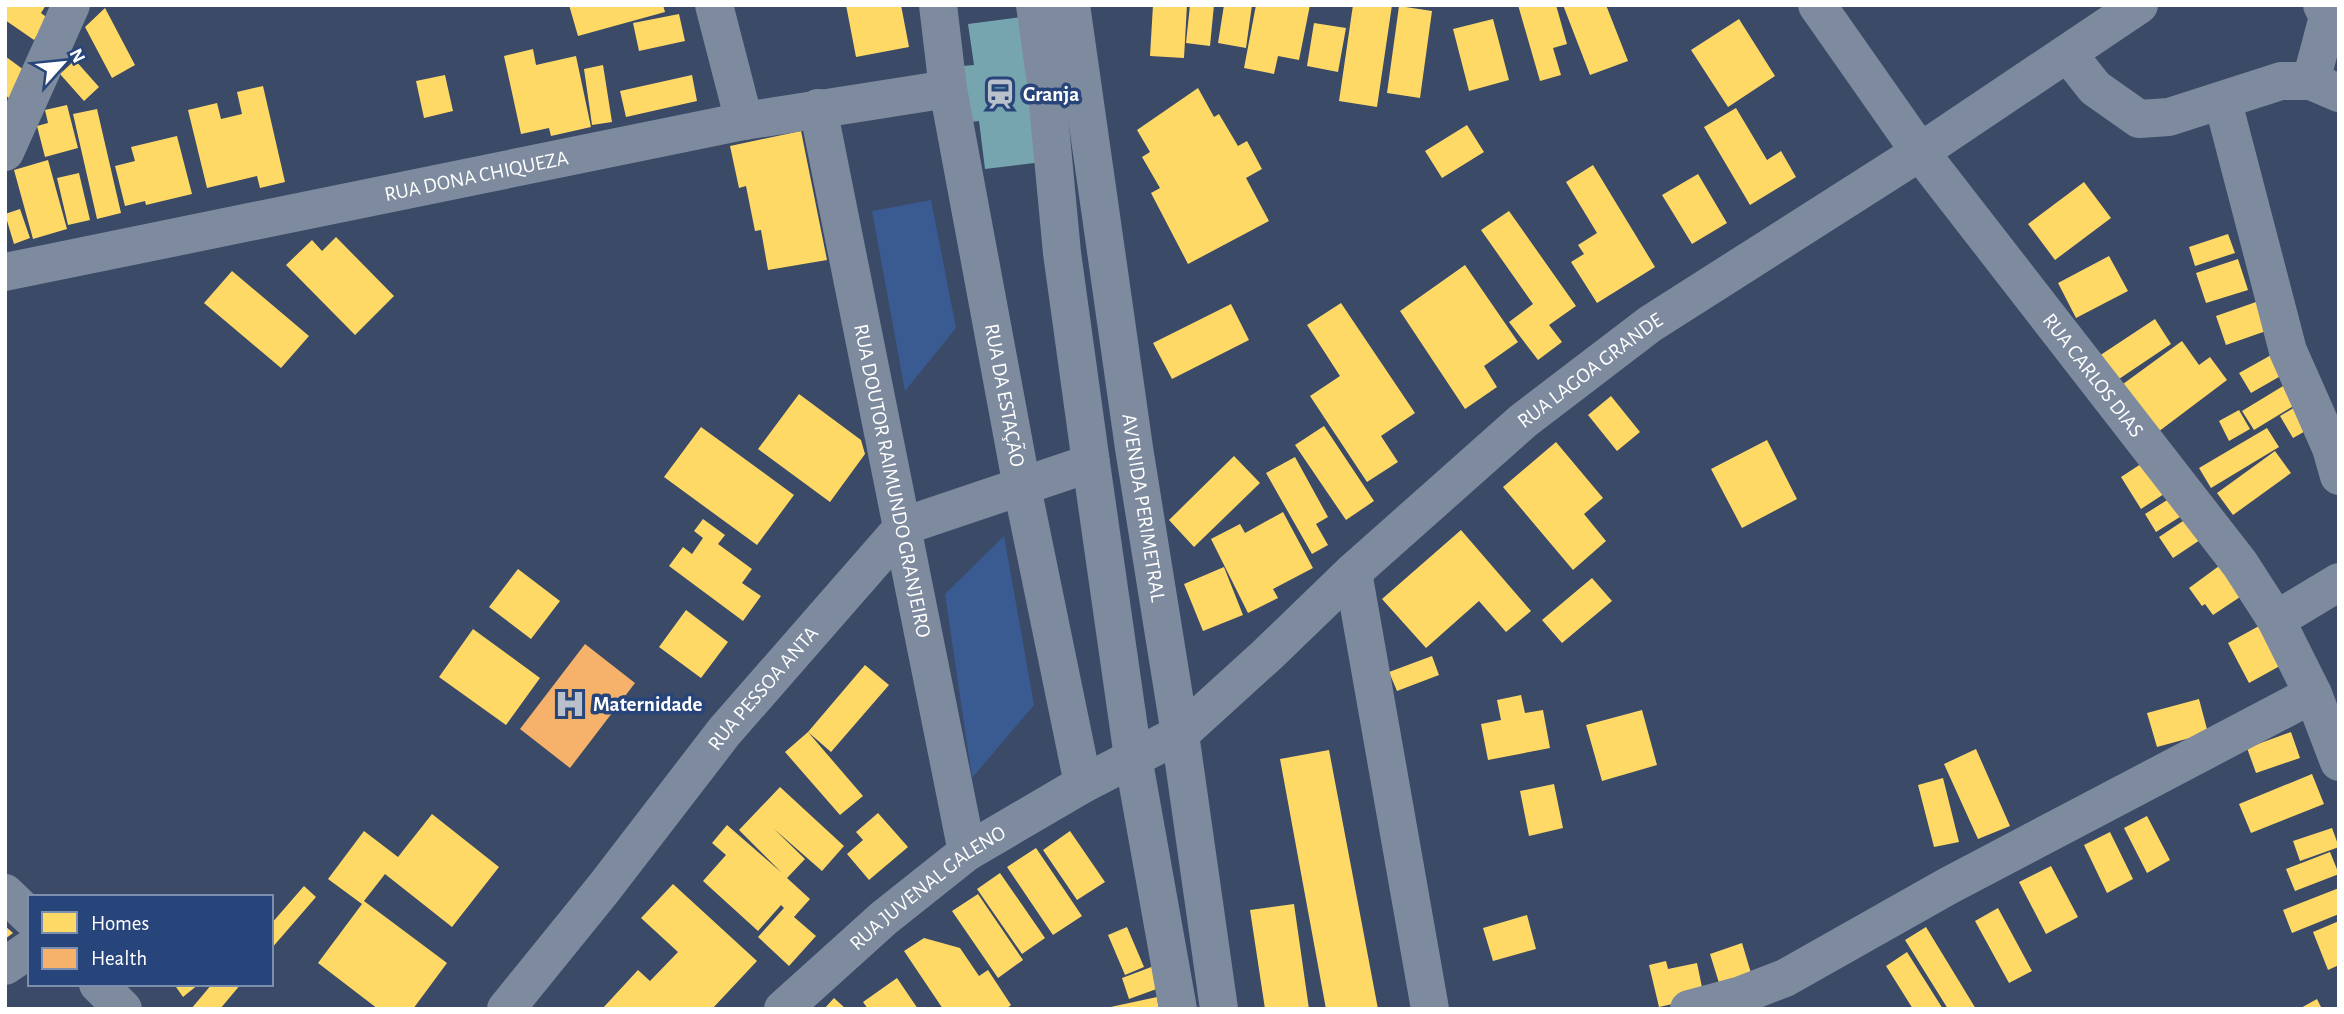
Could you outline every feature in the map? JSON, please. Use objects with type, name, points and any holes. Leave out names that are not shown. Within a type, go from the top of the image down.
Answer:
[{"type":"street","points":[[5,152],[71,5]]},
{"type":"street","points":[[714,5],[744,121]]},
{"type":"street","name":"RUA DA ESTAÇÃO","points":[[938,5],[948,89],[1022,487],[1083,784]]},
{"type":"street","name":"AVENIDA PERIMETRAL","points":[[1035,5],[1064,81],[1134,448],[1180,734],[1219,1009]]},
{"type":"street","name":"AVENIDA PERIMETRAL","points":[[1072,5],[1064,81],[1062,253],[1133,757],[1178,1009]]},
{"type":"street","name":"RUA CARLOS DIAS","points":[[1817,5],[1920,152],[2224,544],[2276,620],[2313,694],[2339,762]]},
{"type":"street","name":"RUA LAGOA GRANDE","points":[[1083,784],[1180,734],[1353,572],[1523,421],[1650,324],[1920,152],[2139,5]]},
{"type":"street","points":[[2068,54],[2095,88],[2138,119],[2169,117],[2223,102],[2281,81],[2325,87],[2328,17],[2322,5]]},
{"type":"street","name":"RUA DONA CHIQUEZA","points":[[5,272],[744,121],[948,89]]},
{"type":"street","points":[[2223,102],[2288,351],[2331,448],[2339,475]]},
{"type":"street","name":"RUA DOUTOR RAIMUNDO GRANJEIRO","points":[[818,108],[865,349],[904,526],[967,852]]},
{"type":"street","points":[[904,526],[1090,463]]},
{"type":"street","name":"RUA PESSOA ANTA","points":[[506,1009],[604,888],[724,732],[904,526]]},
{"type":"street","points":[[1353,572],[1430,1009]]},
{"type":"street","points":[[2276,620],[2339,582]]},
{"type":"street","points":[[1689,1009],[1741,995],[1785,978],[2044,835],[2313,694]]},
{"type":"street","name":"RUA JUVENAL GALENO","points":[[783,1009],[884,918],[967,852],[1083,784]]},
{"type":"street","points":[[5,893],[28,915]]},
{"type":"street","points":[[5,966],[28,950]]},
{"type":"street","points":[[100,986],[123,1009]]},
{"type":"shaded area","points":[[931,200],[956,328],[905,391],[872,211]]},
{"type":"shaded area","points":[[1004,536],[1034,705],[972,778],[945,594]]},
{"type":"building: Homes","points":[[5,5],[46,5],[41,13],[49,19],[34,40],[5,20]]},
{"type":"building: Homes","points":[[569,5],[663,5],[665,12],[578,36]]},
{"type":"building: Homes","points":[[846,5],[901,5],[909,47],[856,57]]},
{"type":"building: Homes","points":[[1153,5],[1187,5],[1184,58],[1150,56]]},
{"type":"building: Homes","points":[[1190,5],[1214,5],[1210,46],[1186,43]]},
{"type":"building: Homes","points":[[1224,5],[1252,5],[1246,48],[1218,43]]},
{"type":"building: Homes","points":[[1256,5],[1310,5],[1299,60],[1278,56],[1274,74],[1244,68]]},
{"type":"building: Homes","points":[[1353,5],[1392,5],[1377,107],[1339,101]]},
{"type":"building: Homes","points":[[1518,5],[1556,5],[1567,44],[1553,48],[1561,75],[1540,81]]},
{"type":"building: Homes","points":[[1563,5],[1606,5],[1628,61],[1590,75]]},
{"type":"building: Homes","points":[[1399,6],[1432,11],[1420,98],[1387,93]]},
{"type":"building: Homes","points":[[105,8],[135,65],[112,78],[85,27]]},
{"type":"building: Homes","points":[[679,14],[685,41],[639,51],[633,23]]},
{"type":"building: Homes","points":[[1493,19],[1509,80],[1469,91],[1453,29]]},
{"type":"building: Homes","points":[[1739,19],[1775,76],[1728,107],[1691,50]]},
{"type":"building: Homes","points":[[1314,23],[1346,28],[1338,72],[1307,66]]},
{"type":"building: Homes","points":[[533,49],[536,65],[576,56],[591,127],[551,136],[549,128],[521,134],[504,56]]},
{"type":"building: Homes","points":[[5,56],[28,73],[10,99],[5,95]]},
{"type":"building: Homes","points":[[75,60],[99,87],[84,101],[60,74]]},
{"type":"building: Homes","points":[[603,65],[612,122],[592,125],[584,69]]},
{"type":"building: Homes","points":[[445,75],[453,111],[424,118],[416,81]]},
{"type":"building: Homes","points":[[692,75],[697,101],[626,117],[620,91]]},
{"type":"building: Homes","points":[[263,86],[285,182],[260,188],[257,176],[207,188],[188,110],[217,103],[221,119],[242,114],[237,92]]},
{"type":"building: Homes","points":[[1198,88],[1214,117],[1219,114],[1238,146],[1247,141],[1262,169],[1246,178],[1269,221],[1188,264],[1151,193],[1160,188],[1142,157],[1150,152],[1137,130]]},
{"type":"building: Homes","points":[[67,105],[78,148],[45,157],[37,126],[48,123],[45,110]]},
{"type":"building: Homes","points":[[1736,108],[1767,160],[1781,151],[1796,177],[1750,205],[1704,127]]},
{"type":"building: Homes","points":[[97,109],[121,213],[97,219],[73,114]]},
{"type":"building: Homes","points":[[1467,125],[1484,152],[1442,178],[1425,151]]},
{"type":"building: Homes","points":[[801,131],[827,260],[768,270],[761,230],[755,231],[746,186],[739,188],[730,146]]},
{"type":"building: Homes","points":[[177,136],[192,194],[146,205],[145,201],[125,206],[115,166],[135,161],[131,147]]},
{"type":"building: Homes","points":[[48,160],[67,229],[33,239],[14,170]]},
{"type":"building: Homes","points":[[1593,165],[1655,267],[1597,303],[1571,262],[1584,254],[1578,245],[1597,233],[1566,182]]},
{"type":"building: Homes","points":[[79,173],[90,220],[68,225],[57,178]]},
{"type":"building: Homes","points":[[1698,174],[1727,223],[1692,244],[1662,195]]},
{"type":"building: Homes","points":[[2084,182],[2111,218],[2055,260],[2028,224]]},
{"type":"building: Homes","points":[[20,209],[30,238],[14,244],[5,214]]},
{"type":"building: Homes","points":[[1509,211],[1576,306],[1549,325],[1562,342],[1538,360],[1509,322],[1533,304],[1481,230]]},
{"type":"building: Homes","points":[[2228,234],[2235,253],[2195,266],[2189,247]]},
{"type":"building: Homes","points":[[336,237],[394,296],[355,335],[286,265],[312,240],[322,251]]},
{"type":"building: Homes","points":[[2109,256],[2128,291],[2076,318],[2058,283]]},
{"type":"building: Homes","points":[[2238,259],[2248,290],[2206,303],[2196,273]]},
{"type":"building: Homes","points":[[1465,265],[1518,342],[1484,366],[1497,387],[1465,409],[1400,311]]},
{"type":"building: Homes","points":[[232,271],[309,336],[281,368],[204,303]]},
{"type":"building: Homes","points":[[2256,302],[2266,331],[2226,345],[2216,316]]},
{"type":"building: Homes","points":[[1341,303],[1415,413],[1381,436],[1398,462],[1367,482],[1310,396],[1340,376],[1307,325]]},
{"type":"building: Homes","points":[[1231,304],[1249,340],[1172,379],[1153,343]]},
{"type":"building: Homes","points":[[2155,319],[2171,344],[2116,381],[2099,356]]},
{"type":"building: Homes","points":[[2182,341],[2199,365],[2210,357],[2227,380],[2158,432],[2123,384]]},
{"type":"building: Homes","points":[[2273,354],[2284,374],[2251,393],[2239,373]]},
{"type":"building: Homes","points":[[2293,380],[2305,399],[2254,430],[2242,411]]},
{"type":"building: Homes","points":[[799,394],[861,440],[865,454],[830,502],[758,449]]},
{"type":"building: Homes","points":[[1611,396],[1640,432],[1617,451],[1588,415]]},
{"type":"building: Homes","points":[[2305,401],[2318,424],[2293,438],[2280,416]]},
{"type":"building: Homes","points":[[2239,410],[2250,429],[2229,441],[2219,421]]},
{"type":"building: Homes","points":[[1324,426],[1374,501],[1346,520],[1295,445]]},
{"type":"building: Homes","points":[[701,427],[794,495],[757,545],[664,477]]},
{"type":"building: Homes","points":[[2267,428],[2279,447],[2211,488],[2199,468]]},
{"type":"building: Homes","points":[[1767,440],[1797,499],[1742,528],[1711,469]]},
{"type":"building: Homes","points":[[1556,442],[1603,498],[1584,514],[1606,541],[1573,570],[1503,487]]},
{"type":"building: Homes","points":[[2275,451],[2291,473],[2233,515],[2217,493]]},
{"type":"building: Homes","points":[[1234,456],[1260,483],[1194,547],[1169,520]]},
{"type":"building: Homes","points":[[1295,457],[1328,517],[1316,524],[1328,545],[1312,554],[1266,473]]},
{"type":"building: Homes","points":[[2147,460],[2167,492],[2141,509],[2121,477]]},
{"type":"building: Homes","points":[[2172,497],[2183,515],[2156,532],[2145,514]]},
{"type":"building: Homes","points":[[1283,512],[1313,568],[1273,589],[1278,598],[1248,613],[1211,539],[1240,524],[1245,533]]},
{"type":"building: Homes","points":[[703,519],[725,535],[718,544],[752,569],[742,583],[761,596],[743,621],[669,566],[683,547],[692,554],[703,538],[694,531]]},
{"type":"building: Homes","points":[[2186,519],[2200,540],[2173,558],[2159,537]]},
{"type":"building: Homes","points":[[1461,530],[1531,611],[1506,632],[1479,601],[1426,648],[1382,599]]},
{"type":"building: Homes","points":[[2219,566],[2240,597],[2213,615],[2205,604],[2202,606],[2189,588]]},
{"type":"building: Homes","points":[[1224,567],[1243,615],[1203,631],[1184,584]]},
{"type":"building: Homes","points":[[518,569],[560,601],[531,639],[489,607]]},
{"type":"building: Homes","points":[[1592,578],[1612,601],[1562,643],[1542,620]]},
{"type":"building: Homes","points":[[686,610],[728,642],[701,678],[659,647]]},
{"type":"building: Homes","points":[[2268,621],[2289,661],[2249,683],[2228,643]]},
{"type":"building: Homes","points":[[473,629],[540,678],[506,725],[439,677]]},
{"type":"building: Homes","points":[[1432,656],[1439,675],[1397,691],[1389,672]]},
{"type":"building: Homes","points":[[865,665],[889,685],[831,752],[808,732]]},
{"type":"building: Homes","points":[[1521,695],[1525,713],[1543,710],[1550,748],[1488,760],[1481,724],[1501,720],[1497,700]]},
{"type":"building: Homes","points":[[2199,699],[2208,733],[2157,747],[2147,713]]},
{"type":"building: Homes","points":[[1642,710],[1657,765],[1602,781],[1586,725]]},
{"type":"building: Homes","points":[[808,732],[863,796],[840,815],[785,752]]},
{"type":"building: Homes","points":[[2291,732],[2300,758],[2256,773],[2247,748]]},
{"type":"building: Homes","points":[[1976,749],[2010,826],[1978,839],[1944,764]]},
{"type":"building: Homes","points":[[1329,750],[1378,1009],[1326,1009],[1280,759]]},
{"type":"building: Homes","points":[[2312,774],[2324,804],[2251,833],[2239,804]]},
{"type":"building: Homes","points":[[1943,778],[1959,842],[1934,847],[1918,785]]},
{"type":"building: Homes","points":[[1554,784],[1563,828],[1529,836],[1520,791]]},
{"type":"building: Homes","points":[[780,787],[844,846],[822,871],[773,828],[805,859],[787,878],[810,899],[794,917],[816,936],[789,966],[758,937],[784,908],[781,905],[758,931],[703,881],[726,855],[712,843],[727,825],[782,873],[739,830]]},
{"type":"building: Homes","points":[[878,813],[908,847],[869,880],[847,854],[863,840],[856,832]]},
{"type":"building: Homes","points":[[432,814],[499,867],[452,927],[385,874],[364,901],[447,963],[413,1009],[378,1009],[318,963],[362,904],[328,879],[364,831],[398,857]]},
{"type":"building: Homes","points":[[2147,816],[2170,860],[2147,873],[2124,828]]},
{"type":"building: Homes","points":[[2332,828],[2339,847],[2300,861],[2293,841]]},
{"type":"building: Homes","points":[[1070,831],[1105,882],[1077,900],[1043,850]]},
{"type":"building: Homes","points":[[2110,832],[2133,879],[2107,893],[2084,845]]},
{"type":"building: Homes","points":[[1036,848],[1082,916],[1053,935],[1007,867]]},
{"type":"building: Homes","points":[[2330,852],[2339,874],[2295,891],[2286,869]]},
{"type":"building: Homes","points":[[2051,866],[2078,917],[2046,934],[2019,882]]},
{"type":"building: Homes","points":[[1000,873],[1045,938],[1022,954],[977,889]]},
{"type":"building: Homes","points":[[673,884],[757,961],[712,1009],[602,1009],[638,970],[650,981],[678,952],[641,918]]},
{"type":"building: Homes","points":[[304,886],[316,897],[273,947],[273,922]]},
{"type":"building: Homes","points":[[2339,888],[2339,914],[2292,933],[2283,910]]},
{"type":"building: Homes","points":[[978,894],[1023,960],[998,978],[952,911]]},
{"type":"building: Homes","points":[[1294,904],[1309,1009],[1265,1009],[1250,910]]},
{"type":"building: Homes","points":[[1998,908],[2032,971],[2009,983],[1975,921]]},
{"type":"building: Homes","points":[[1527,915],[1536,949],[1493,961],[1483,928]]},
{"type":"building: Homes","points":[[2339,921],[2339,965],[2328,970],[2313,932]]},
{"type":"building: Homes","points":[[5,926],[13,933],[5,939]]},
{"type":"building: Homes","points":[[1127,927],[1144,967],[1125,975],[1108,935]]},
{"type":"building: Homes","points":[[1926,927],[1976,1009],[1948,1009],[1905,940]]},
{"type":"building: Homes","points":[[924,938],[960,948],[979,976],[988,970],[1011,1005],[1006,1009],[943,1009],[904,951]]},
{"type":"building: Homes","points":[[1742,943],[1751,973],[1719,983],[1710,954]]},
{"type":"building: Homes","points":[[1907,952],[1943,1009],[1913,1009],[1886,966]]},
{"type":"building: Homes","points":[[1666,961],[1668,969],[1697,963],[1704,997],[1659,1007],[1649,965]]},
{"type":"building: Homes","points":[[1154,966],[1162,987],[1129,999],[1122,978]]},
{"type":"building: Homes","points":[[897,978],[918,1009],[868,1009],[863,1002]]},
{"type":"building: Homes","points":[[175,986],[197,986],[183,997]]},
{"type":"building: Homes","points":[[210,986],[239,986],[220,1009],[191,1009]]},
{"type":"building: Homes","points":[[1157,997],[1159,1009],[1106,1009],[1106,1008]]},
{"type":"building: Homes","points":[[834,998],[846,1009],[824,1009]]},
{"type":"building: Homes","points":[[2317,999],[2322,1009],[2299,1009]]},
{"type":"building: Health","points":[[585,644],[635,683],[570,768],[520,729]]},
{"type":"building: Public","name":"Granja","points":[[1022,17],[1042,162],[985,169],[979,121],[971,122],[963,66],[974,65],[968,24]]},
{"type":"place","name":"Granja","points":[[1000,94]]},
{"type":"place","name":"Maternidade","points":[[570,704]]}]
